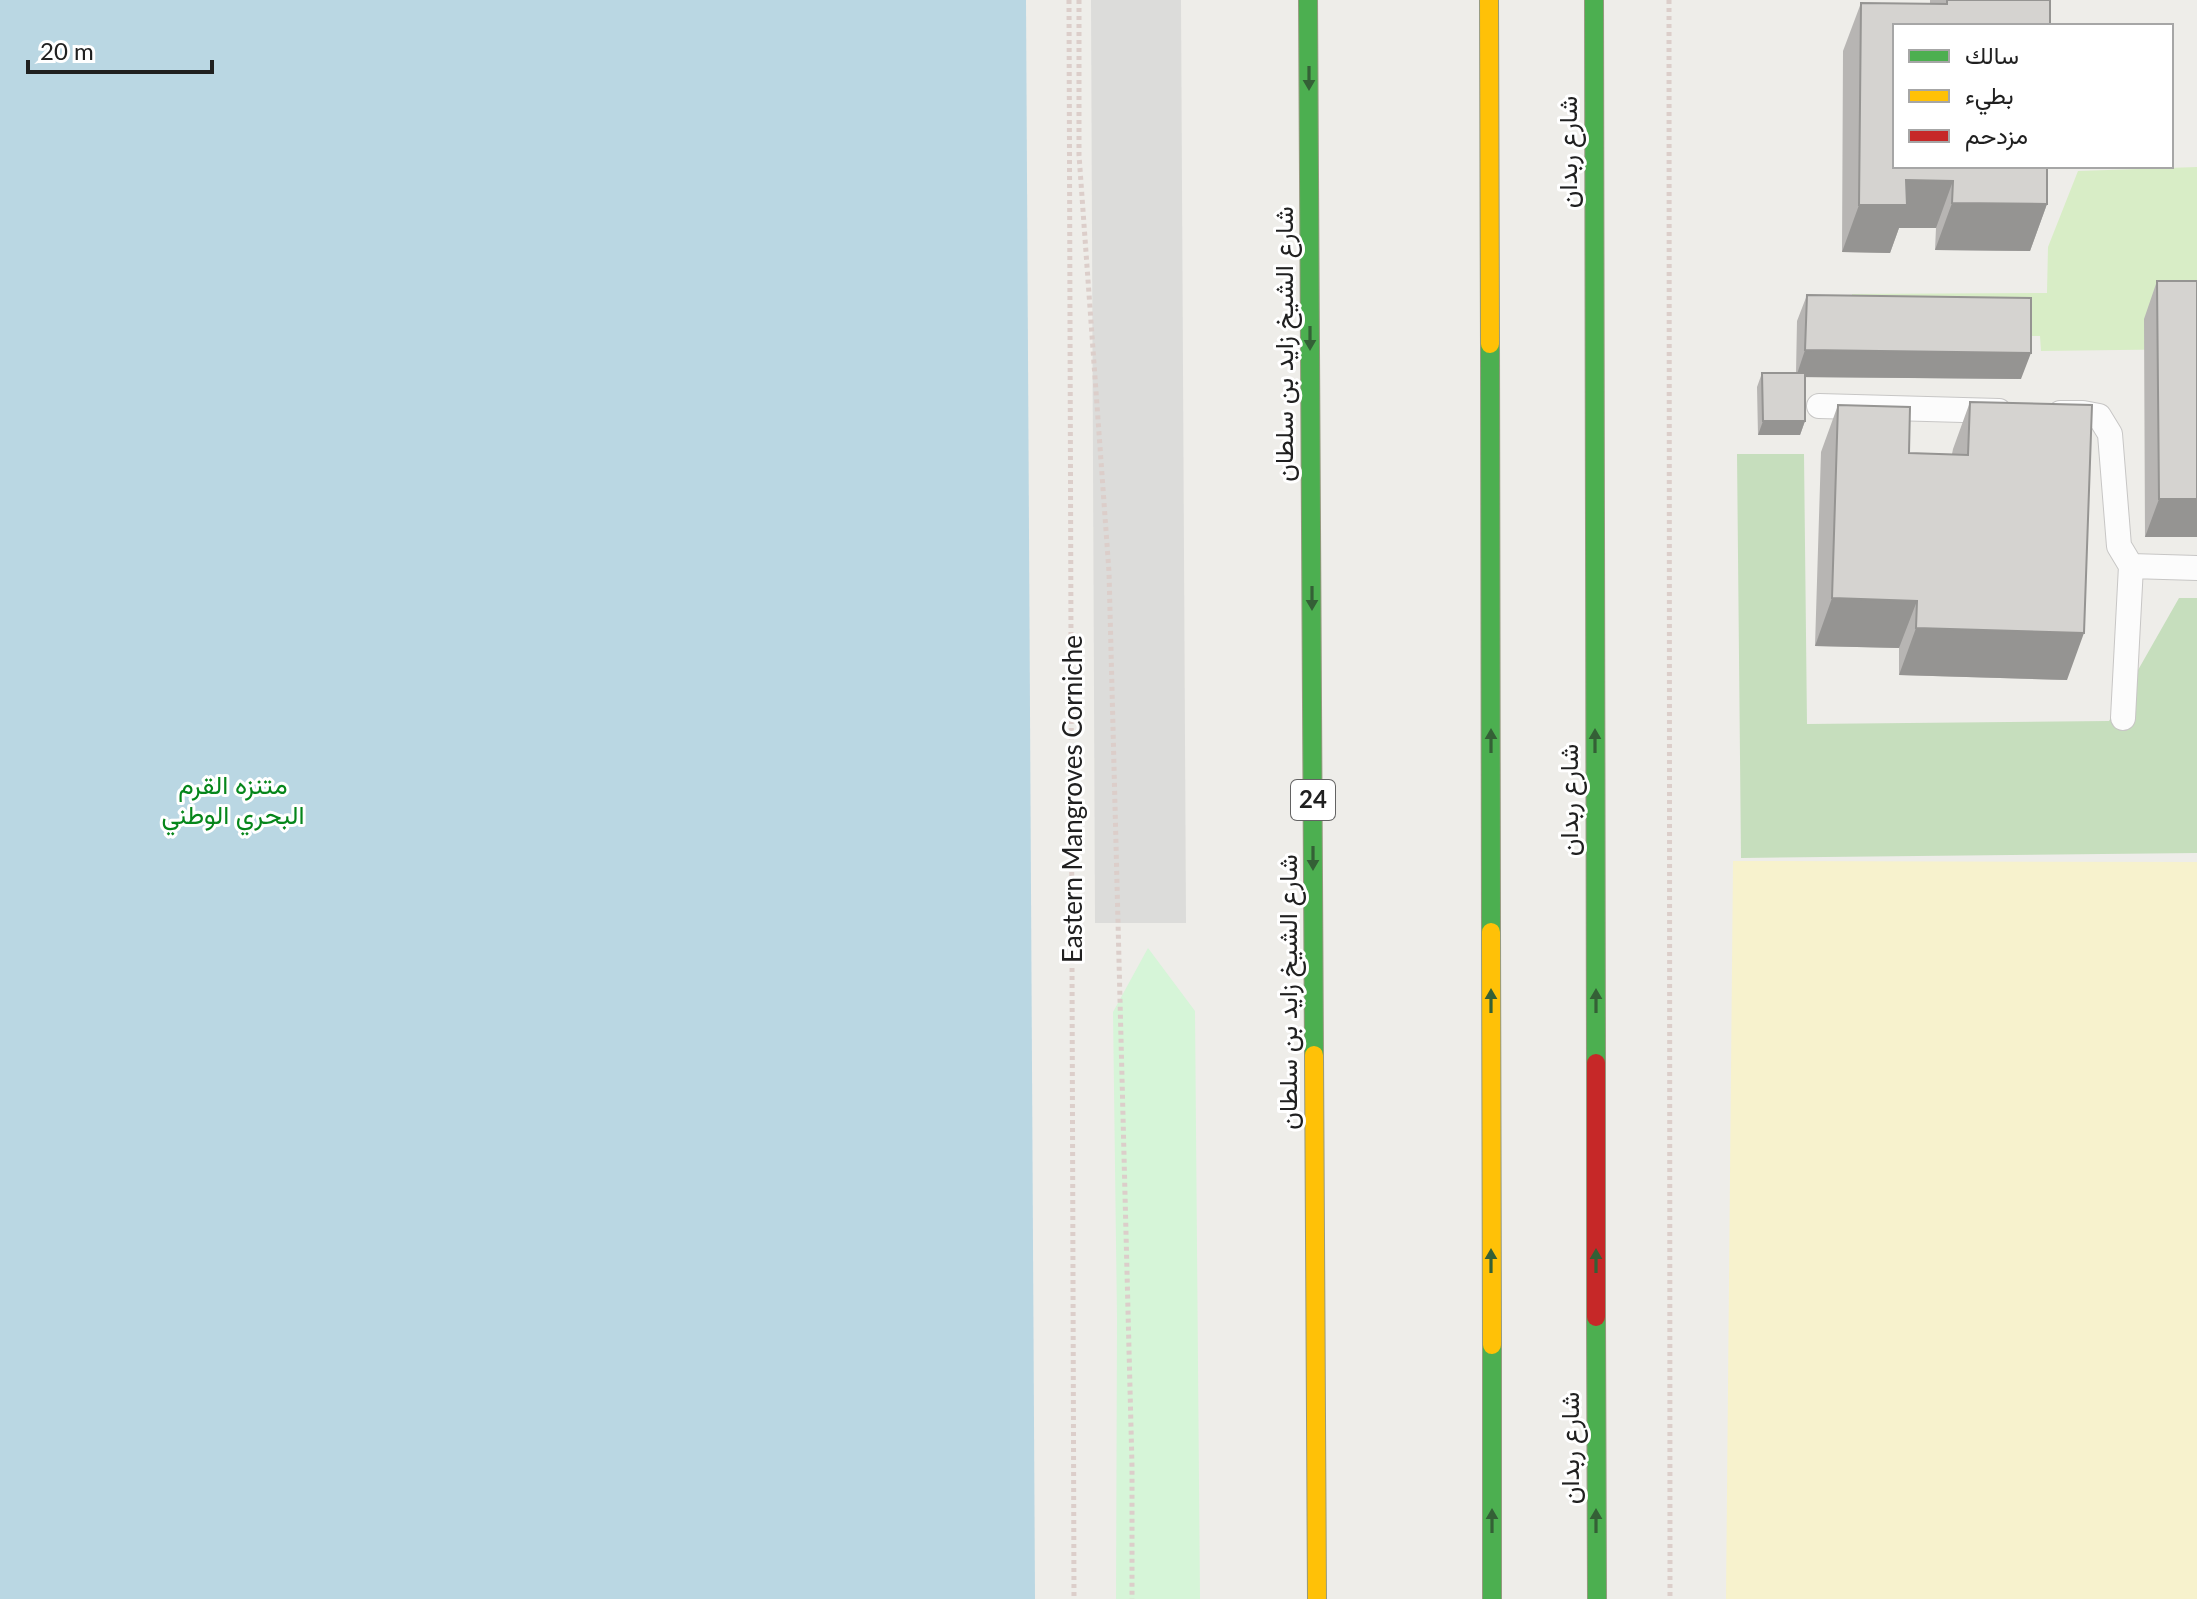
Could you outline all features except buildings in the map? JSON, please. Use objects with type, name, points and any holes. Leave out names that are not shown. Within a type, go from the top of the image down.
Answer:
[{"type":"main road","name":"شارع الشيخ زايد بن سلطان","points":[[1308,0],[1317,1599]]},
{"type":"main road","points":[[1489,0],[1492,1599]]},
{"type":"main road","name":"شارع ربدان","points":[[1594,0],[1597,1599]]},
{"type":"lane","points":[[1819,406],[2083,413],[2099,416],[2110,434],[2119,546],[2131,566],[2123,718]]},
{"type":"lane","points":[[2131,566],[2197,568]]},
{"type":"path","name":"Eastern Mangroves Corniche","points":[[1069,0],[1074,1599]]},
{"type":"path","points":[[1079,0],[1079,155],[1109,572],[1132,1466],[1132,1599]]},
{"type":"path","points":[[1669,0],[1670,1599]]},
{"type":"shaded area","points":[[1091,0],[1181,0],[1186,923],[1095,923]]},
{"type":"green space","points":[[2197,167],[2197,349],[2041,351],[2040,336],[1852,338],[1852,294],[2047,293],[2048,247],[2078,171]]},
{"type":"green space","points":[[1737,454],[1804,454],[1807,724],[2109,721],[2179,598],[2197,598],[2197,853],[1741,858]]},
{"type":"green space","points":[[1148,948],[1195,1011],[1200,1599],[1116,1599],[1117,1319],[1113,1012]]},
{"type":"sand","points":[[1733,861],[2197,862],[2197,1599],[1726,1599]]},
{"type":"water","points":[[0,0],[1026,0],[1035,1599],[0,1599]]},
{"type":"traffic: fast","points":[[1308,0],[1314,1055]]},
{"type":"traffic: fast","points":[[1594,0],[1596,1063]]},
{"type":"traffic: fast","points":[[1490,344],[1491,932]]},
{"type":"traffic: fast","points":[[1596,1317],[1597,1599]]},
{"type":"traffic: fast","points":[[1492,1345],[1492,1599]]},
{"type":"traffic: slow","points":[[1489,0],[1490,344]]},
{"type":"traffic: slow","points":[[1491,932],[1492,1345]]},
{"type":"traffic: slow","points":[[1314,1055],[1317,1599]]},
{"type":"traffic: jam","points":[[1596,1063],[1596,1317]]},
{"type":"park label","name":"متنزه القرم البحري الوطني","points":[[233,800]]}]
